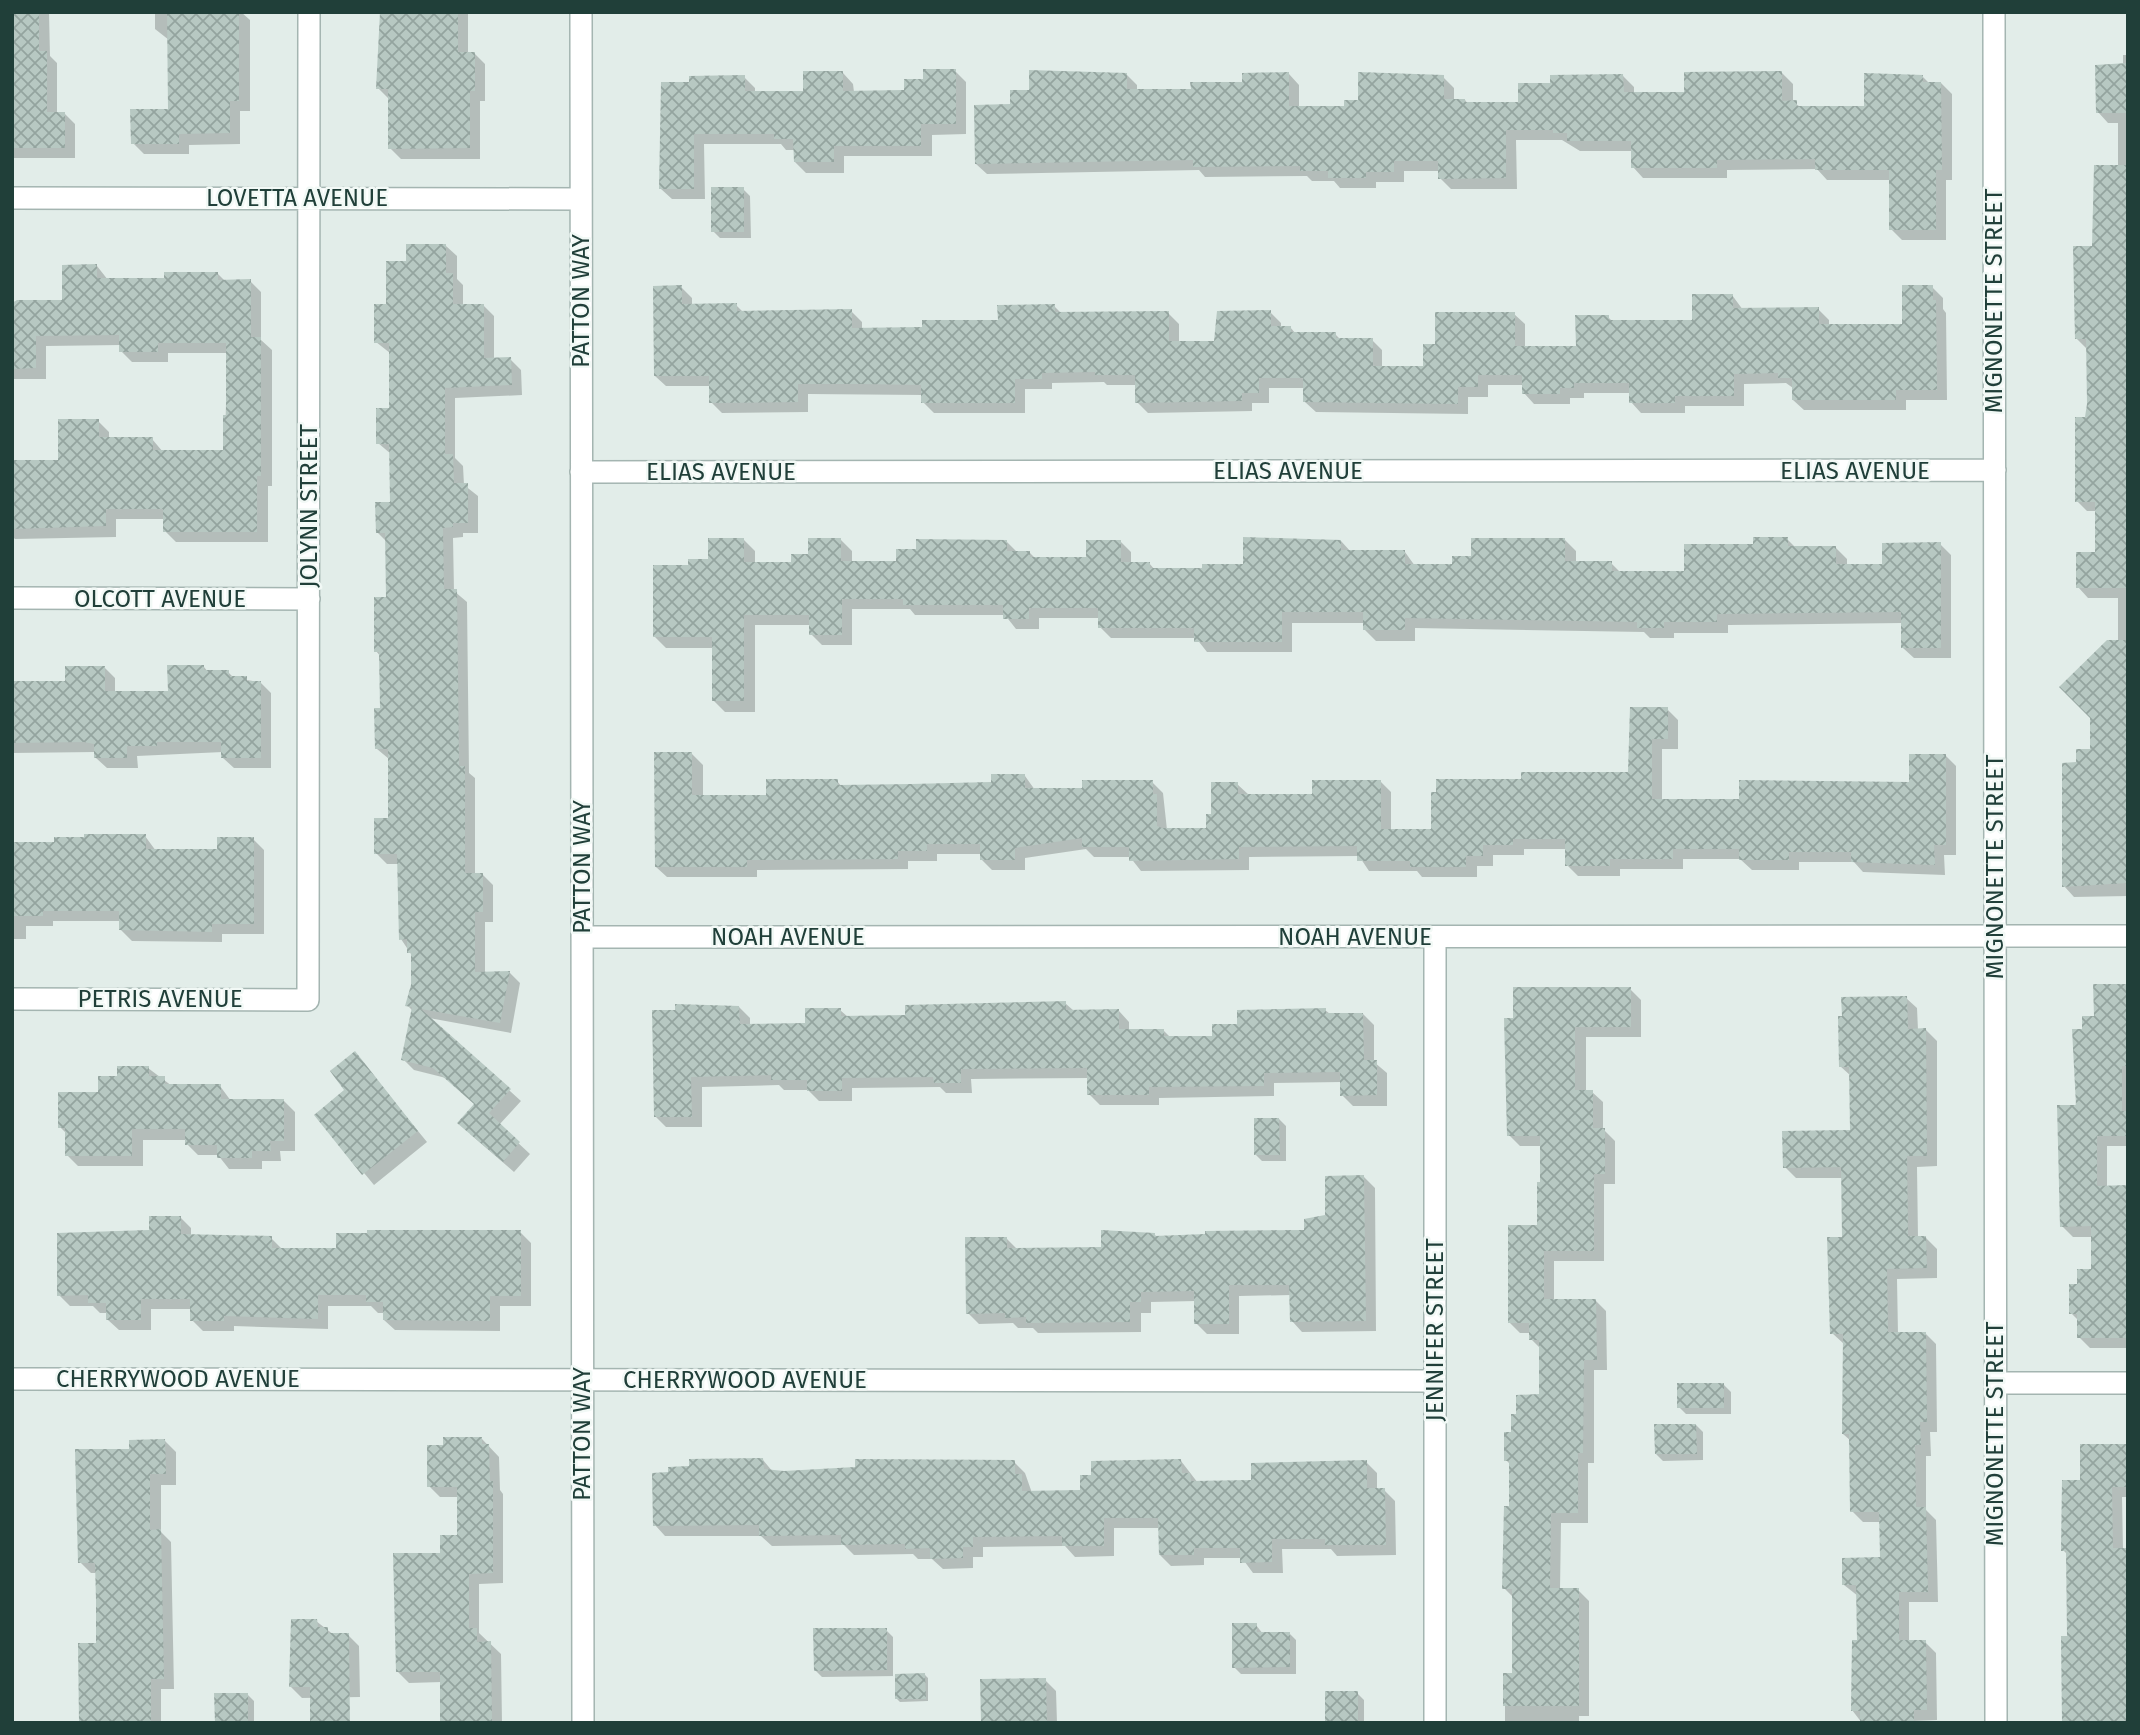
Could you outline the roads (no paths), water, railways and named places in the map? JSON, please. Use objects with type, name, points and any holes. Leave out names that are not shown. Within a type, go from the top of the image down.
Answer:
[{"type":"street","name":"JOLYNN STREET","points":[[308,1000],[309,12]]},
{"type":"street","name":"PATTON WAY","points":[[581,12],[583,1723]]},
{"type":"street","name":"MIGNONETTE STREET","points":[[1994,12],[1996,1723]]},
{"type":"street","name":"LOVETTA AVENUE","points":[[12,198],[581,199]]},
{"type":"street","name":"ELIAS AVENUE","points":[[581,472],[1994,471]]},
{"type":"street","name":"OLCOTT AVENUE","points":[[12,598],[309,599]]},
{"type":"street","name":"JENNIFER STREET","points":[[1434,936],[1435,1723]]},
{"type":"street","name":"NOAH AVENUE","points":[[582,937],[2128,936]]},
{"type":"street","name":"PETRIS AVENUE","points":[[12,999],[308,1000]]},
{"type":"street","name":"CHERRYWOOD AVENUE","points":[[12,1378],[1435,1381]]},
{"type":"street","points":[[1995,1383],[2128,1383]]}]
